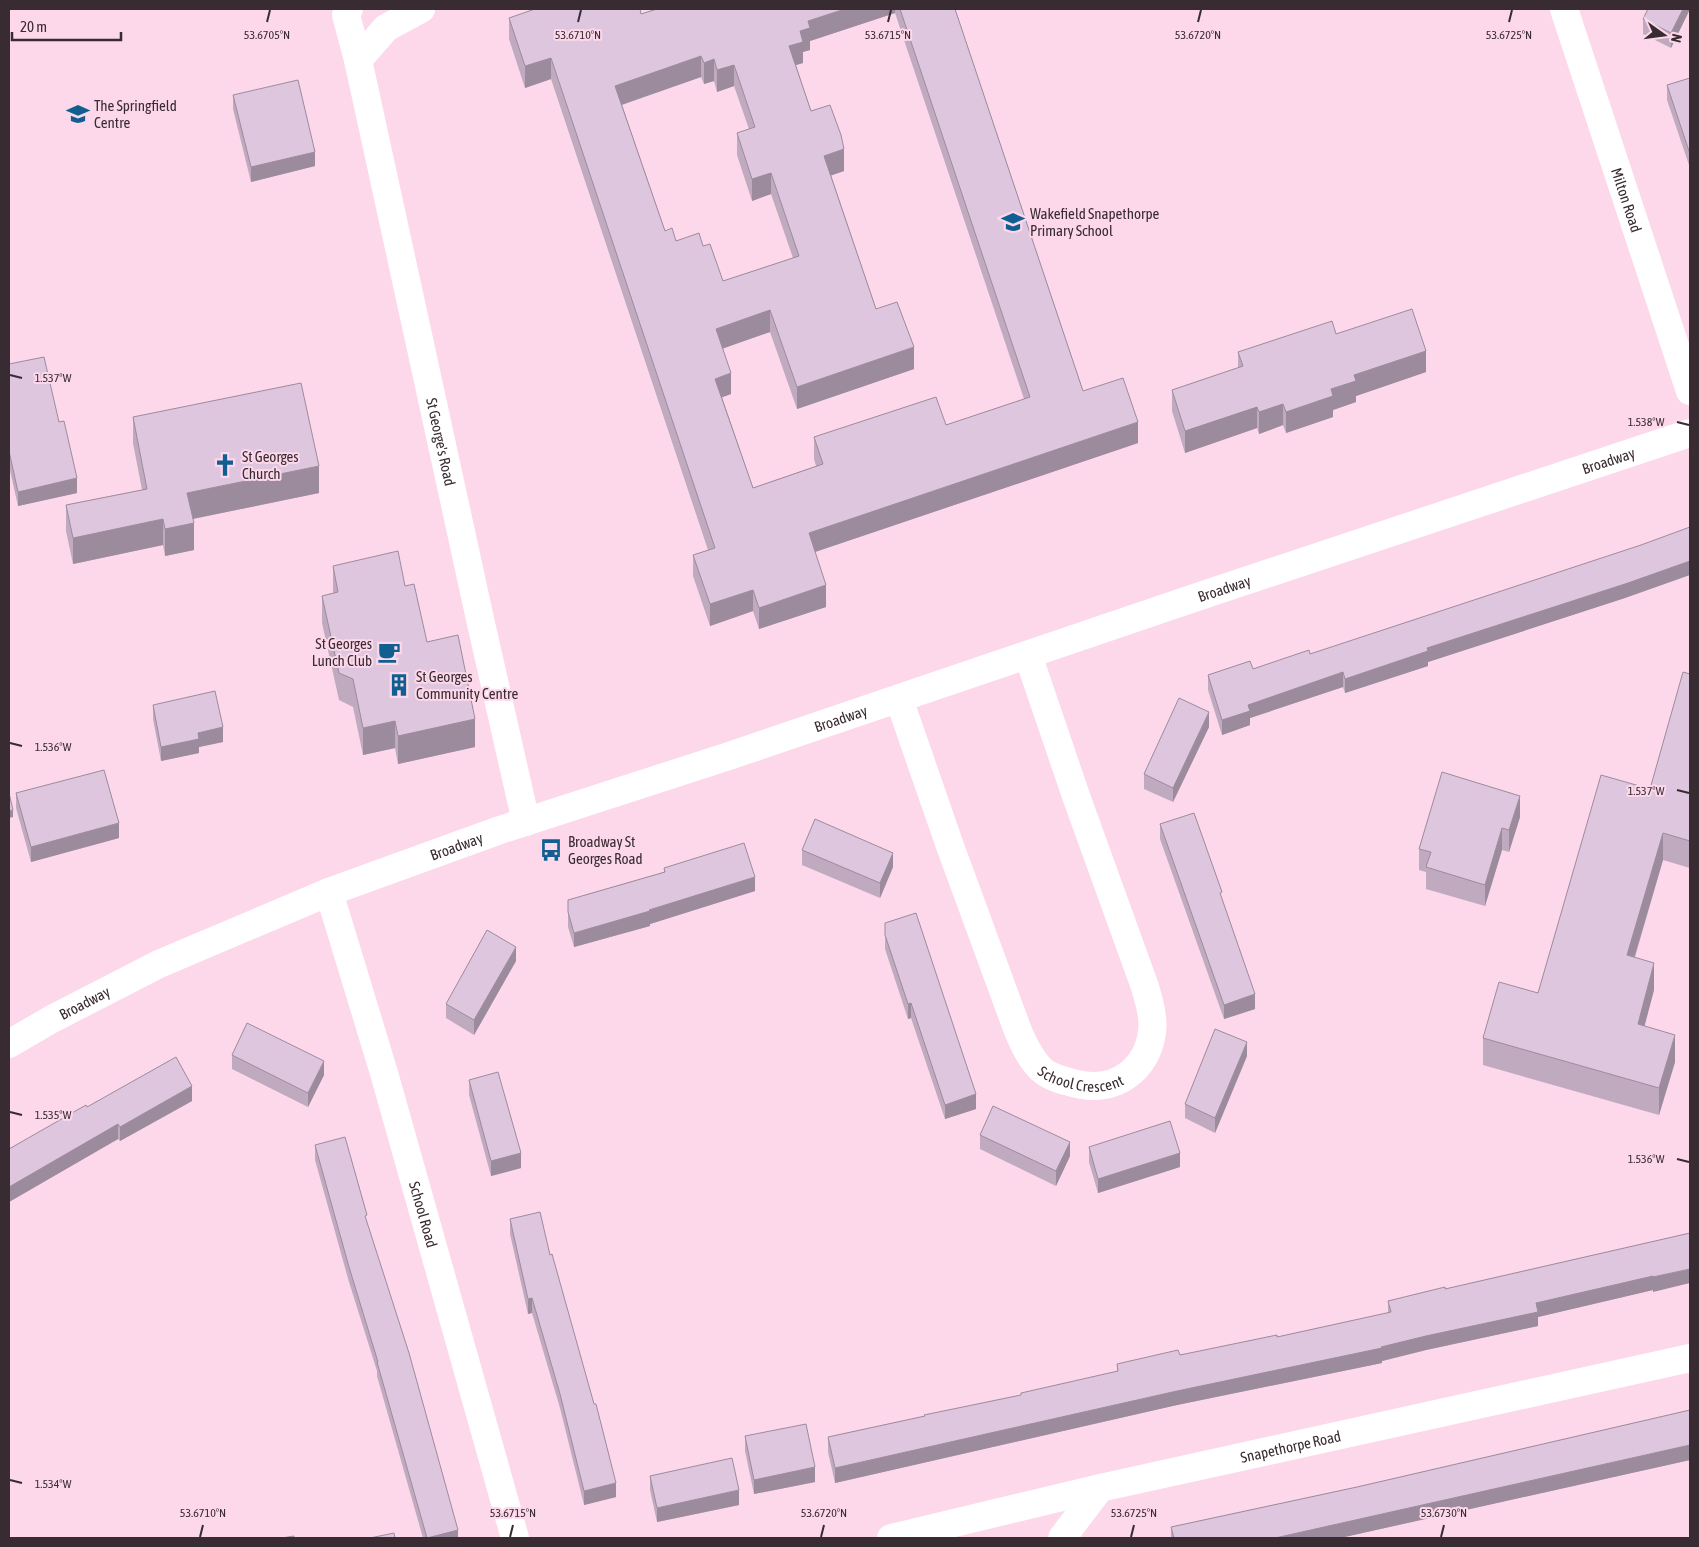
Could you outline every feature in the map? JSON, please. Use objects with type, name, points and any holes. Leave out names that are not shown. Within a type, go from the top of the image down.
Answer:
[{"type":"street","name":"St George's Road","points":[[349,9],[346,15],[358,60],[526,822]]},
{"type":"street","points":[[358,60],[386,28],[421,9]]},
{"type":"street","name":"Milton Road","points":[[1564,9],[1690,390]]},
{"type":"street","name":"Broadway","points":[[9,1044],[52,1019],[159,964],[329,892],[526,822],[899,699],[1690,433]]},
{"type":"street","name":"School Crescent","points":[[899,699],[966,892],[1018,1031],[1029,1053],[1043,1071],[1065,1081],[1087,1086],[1106,1086],[1131,1075],[1146,1053],[1152,1032],[1151,1010],[1145,987],[1076,796],[1028,655]]},
{"type":"street","name":"School Road","points":[[329,892],[384,1073],[514,1538]]},
{"type":"street","name":"Snapethorpe Road","points":[[895,1538],[1100,1488],[1690,1358]]},
{"type":"street","points":[[1062,1538],[1100,1488]]},
{"type":"building","points":[[535,9],[640,9],[641,14],[657,9],[845,9],[808,21],[810,28],[800,31],[803,42],[789,46],[811,111],[830,105],[841,135],[844,149],[824,156],[876,309],[897,302],[914,347],[797,387],[770,310],[716,329],[731,373],[715,379],[753,488],[823,464],[814,437],[936,397],[946,425],[1030,397],[900,9],[955,9],[1083,391],[1123,378],[1138,422],[809,533],[826,585],[759,608],[753,590],[710,604],[693,555],[715,548],[551,58],[525,66],[509,18]],"holes":[[[701,56],[704,63],[714,59],[717,70],[734,65],[755,127],[737,133],[752,179],[771,173],[799,256],[723,281],[710,244],[703,246],[699,233],[676,241],[672,228],[665,231],[615,86]]]},
{"type":"building","points":[[1648,9],[1683,9],[1671,33],[1643,19]]},
{"type":"building","points":[[1690,78],[1690,154],[1667,85]]},
{"type":"building","points":[[298,80],[315,152],[251,167],[233,95]]},
{"type":"building","points":[[1412,309],[1426,351],[1354,375],[1356,381],[1331,389],[1333,396],[1286,412],[1283,404],[1259,412],[1257,407],[1185,431],[1172,390],[1243,366],[1238,352],[1332,321],[1336,334]]},
{"type":"building","points":[[44,357],[59,422],[64,421],[77,478],[18,492],[9,451],[9,364]]},
{"type":"building","points":[[301,383],[319,466],[187,493],[194,523],[165,529],[163,519],[73,538],[66,505],[147,489],[133,417]]},
{"type":"building","points":[[1690,527],[1690,561],[1427,648],[1428,651],[1345,679],[1343,672],[1248,705],[1250,711],[1222,720],[1208,675],[1250,661],[1253,669],[1309,650],[1310,654],[1641,545]]},
{"type":"building","name":"St Georges Community Centre","points":[[398,551],[405,586],[414,584],[427,642],[458,635],[475,719],[398,736],[395,721],[363,728],[353,679],[339,673],[322,596],[338,592],[333,566]]},
{"type":"building","points":[[1683,672],[1690,674],[1690,841],[1663,833],[1627,955],[1654,963],[1638,1024],[1675,1035],[1659,1088],[1483,1038],[1499,982],[1538,993],[1601,775],[1650,789]]},
{"type":"building","points":[[215,691],[223,727],[198,733],[199,739],[161,747],[153,705]]},
{"type":"building","points":[[1179,698],[1209,712],[1173,788],[1144,774]]},
{"type":"building","points":[[104,770],[119,823],[31,847],[16,793]]},
{"type":"building","points":[[1442,772],[1520,796],[1509,830],[1502,828],[1485,885],[1426,867],[1431,852],[1419,849]]},
{"type":"building","points":[[9,793],[13,810],[9,811]]},
{"type":"building","points":[[1194,813],[1255,994],[1224,1005],[1160,824]]},
{"type":"building","points":[[815,819],[893,853],[880,883],[802,850]]},
{"type":"building","points":[[744,843],[755,877],[574,933],[568,912],[568,900],[665,872],[664,868]]},
{"type":"building","points":[[916,913],[976,1094],[945,1105],[911,1003],[908,1004],[885,935],[885,923]]},
{"type":"building","points":[[487,930],[516,947],[474,1020],[446,1004]]},
{"type":"building","points":[[247,1023],[324,1061],[308,1093],[232,1055]]},
{"type":"building","points":[[1215,1029],[1247,1042],[1215,1118],[1185,1104]]},
{"type":"building","points":[[176,1057],[192,1086],[120,1127],[118,1124],[9,1187],[9,1149]]},
{"type":"building","points":[[498,1072],[521,1153],[491,1161],[469,1080]]},
{"type":"building","points":[[993,1106],[1070,1142],[1056,1171],[980,1135]]},
{"type":"building","points":[[1170,1121],[1180,1153],[1098,1179],[1089,1147]]},
{"type":"building","points":[[345,1137],[367,1215],[365,1216],[409,1353],[458,1530],[427,1538],[315,1145]]},
{"type":"building","points":[[540,1212],[550,1255],[552,1254],[594,1404],[596,1404],[616,1483],[584,1491],[560,1394],[532,1298],[528,1299],[510,1219]]},
{"type":"building","points":[[1690,1233],[1690,1269],[1536,1303],[1538,1312],[835,1468],[828,1437],[1021,1395],[1021,1393],[1118,1371],[1117,1364],[1178,1350],[1180,1355],[1277,1335],[1277,1337],[1391,1312],[1388,1301]]},
{"type":"building","points":[[1690,1410],[1690,1445],[1275,1538],[1174,1538],[1171,1527],[1357,1487]]},
{"type":"building","points":[[806,1424],[815,1467],[754,1480],[745,1436]]},
{"type":"building","points":[[732,1458],[739,1490],[657,1508],[650,1476]]},
{"type":"building","points":[[394,1533],[395,1538],[370,1538]]},
{"type":"place","name":"The Springfield Centre","points":[[78,114]]},
{"type":"place","name":"Wakefield Snapethorpe Primary School","points":[[1013,222]]},
{"type":"place","name":"St Georges Church","points":[[225,465]]},
{"type":"place","name":"St Georges Lunch Club","points":[[389,652]]},
{"type":"place","name":"St Georges Community Centre","points":[[399,685]]},
{"type":"place","name":"Broadway St Georges Road","points":[[551,850]]}]
